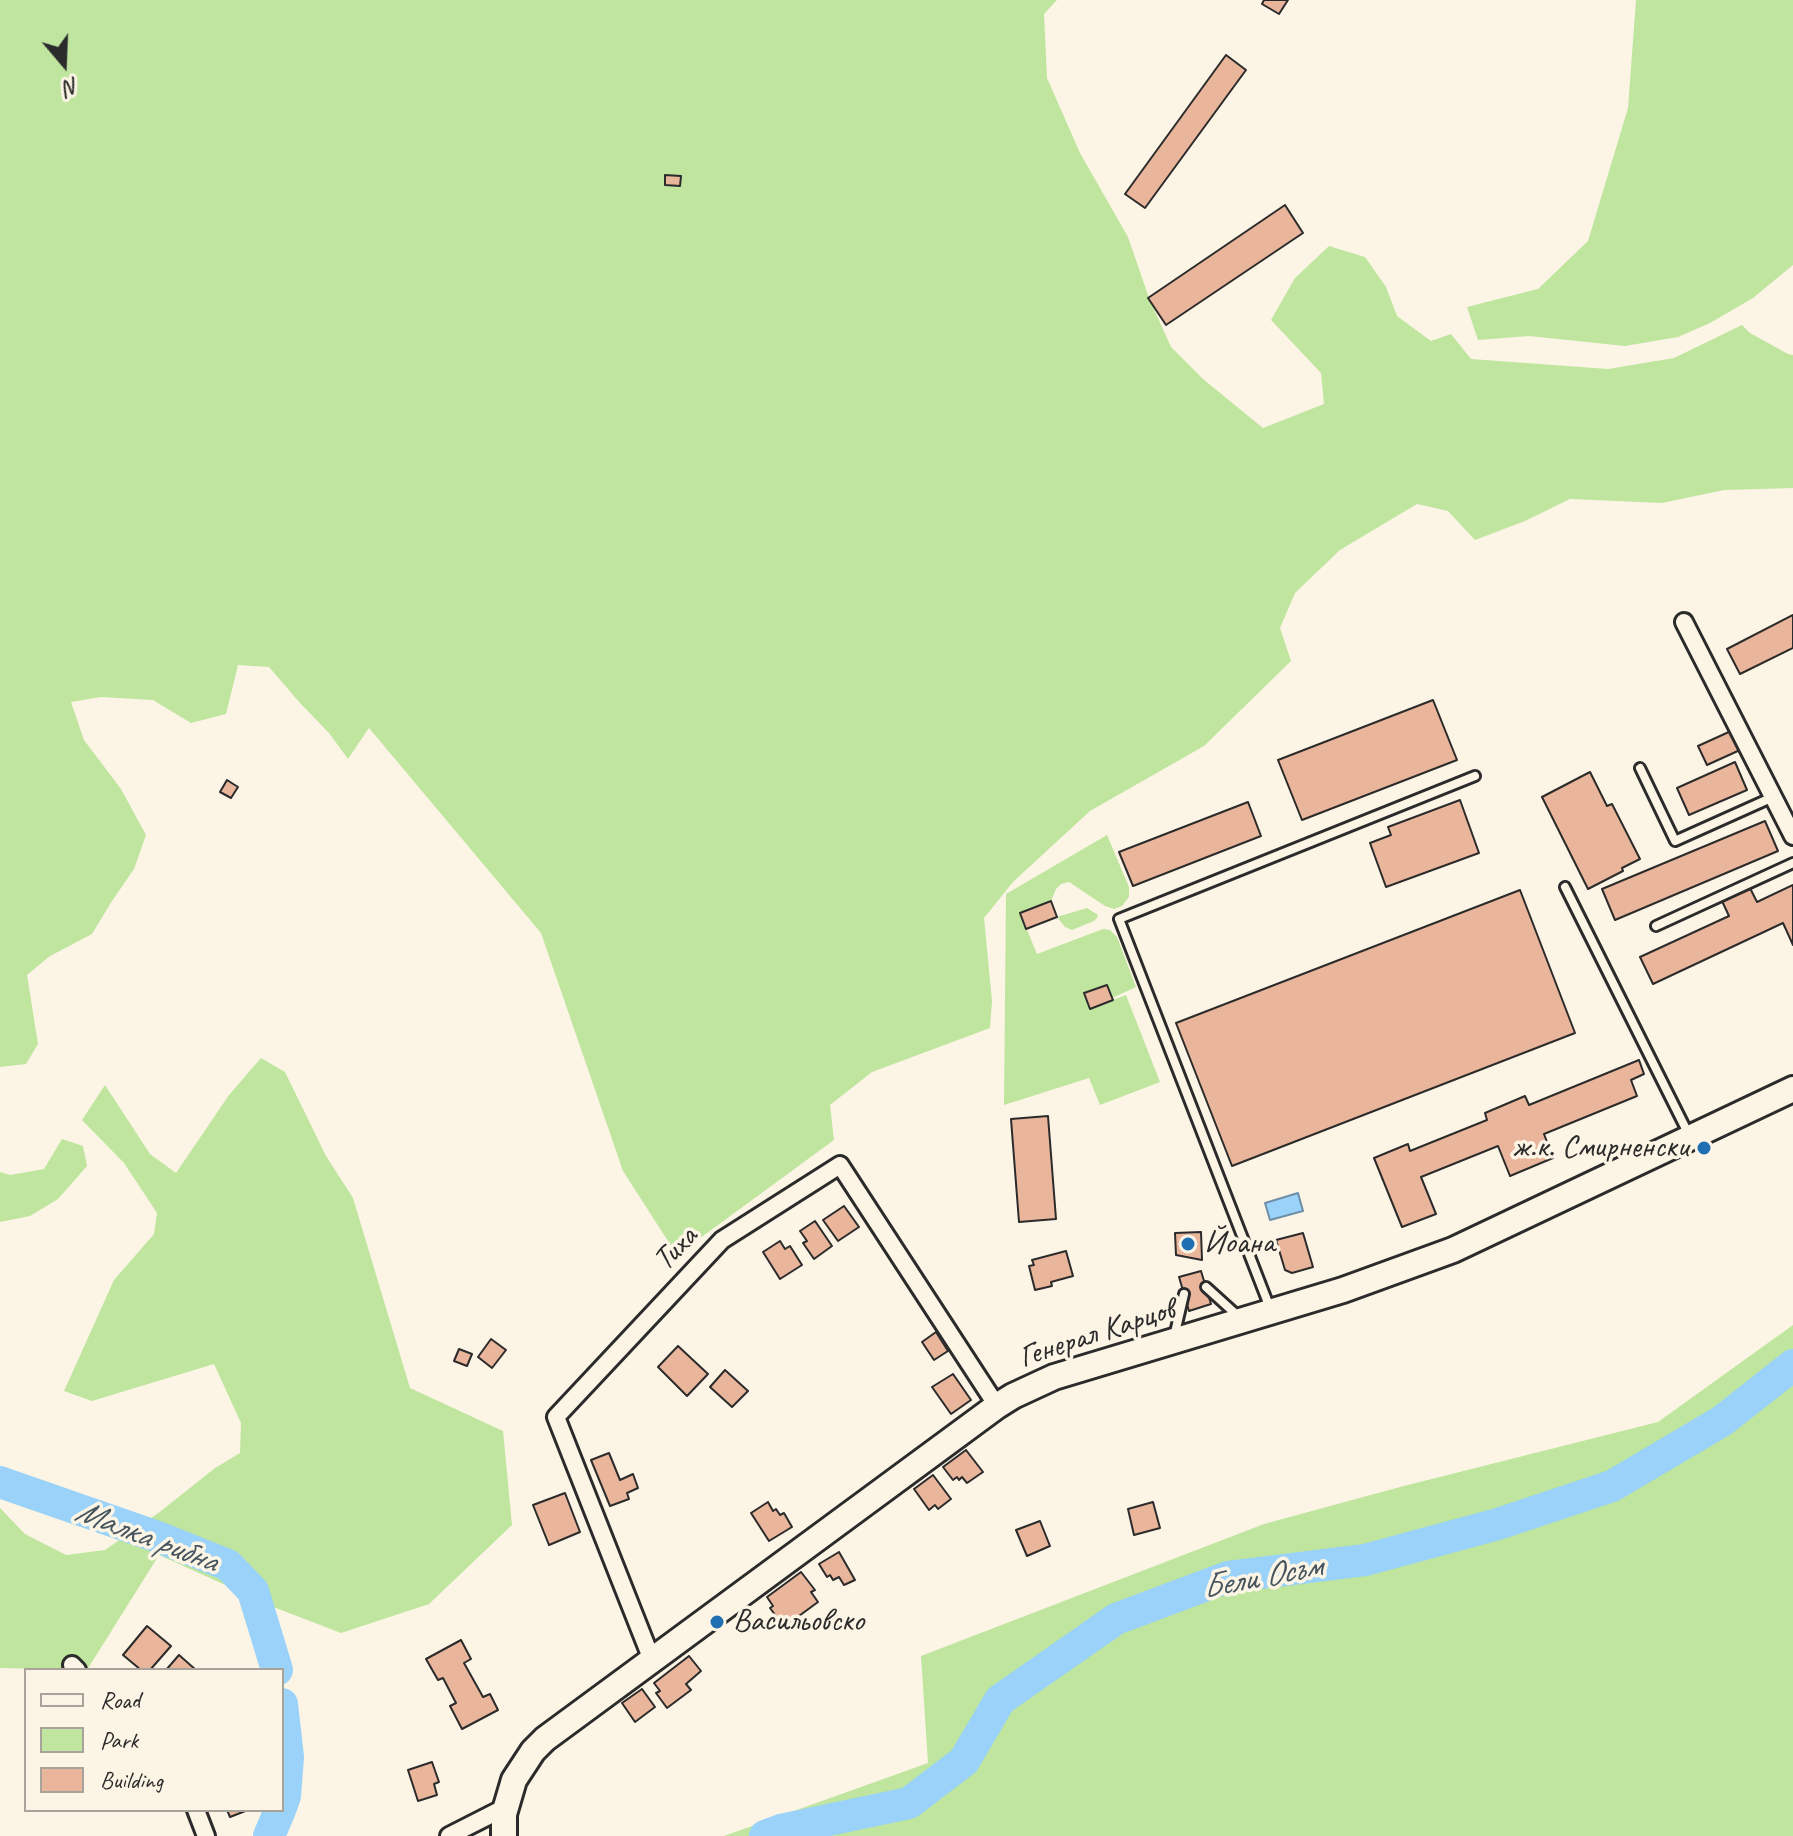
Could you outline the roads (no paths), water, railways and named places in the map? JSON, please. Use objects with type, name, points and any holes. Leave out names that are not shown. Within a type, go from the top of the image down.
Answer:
[{"type":"main road","name":"Генерал Карцов","points":[[504,1836],[506,1807],[514,1780],[545,1739],[997,1406],[1054,1377],[1272,1313],[1453,1250],[1793,1089]]},
{"type":"street","points":[[1684,622],[1793,836]]},
{"type":"street","name":"Тиха","points":[[652,1660],[556,1417],[722,1240],[840,1165],[997,1406]]},
{"type":"street","points":[[449,1836],[506,1807]]},
{"type":"street","points":[[197,1812],[206,1836]]},
{"type":"lane","points":[[1640,768],[1675,841],[1773,797]]},
{"type":"lane","points":[[1272,1313],[1119,919],[1475,776]]},
{"type":"lane","points":[[1656,926],[1793,863]]},
{"type":"lane","points":[[1565,887],[1690,1137]]},
{"type":"lane","points":[[1206,1287],[1244,1321]]},
{"type":"lane","points":[[1172,1342],[1184,1294]]},
{"type":"water","points":[[1298,1193],[1303,1211],[1270,1220],[1265,1203]]},
{"type":"waterway","name":"Бели Осъм","points":[[765,1836],[909,1803],[964,1761],[1000,1700],[1116,1619],[1228,1577],[1365,1560],[1498,1524],[1612,1486],[1722,1421],[1793,1365]]},
{"type":"waterway","name":"Малка рибна","points":[[0,1482],[228,1565],[253,1591],[276,1668]]},
{"type":"waterway","name":"Малка рибна","points":[[284,1722],[288,1757],[284,1799]]},
{"type":"waterway","name":"Малка рибна","points":[[269,1836],[279,1812]]},
{"type":"place","name":"ж.к. Смирненски","points":[[1704,1148]]},
{"type":"place","name":"Йоана","points":[[1188,1244]]},
{"type":"place","name":"Васильовско","points":[[717,1622]]}]
